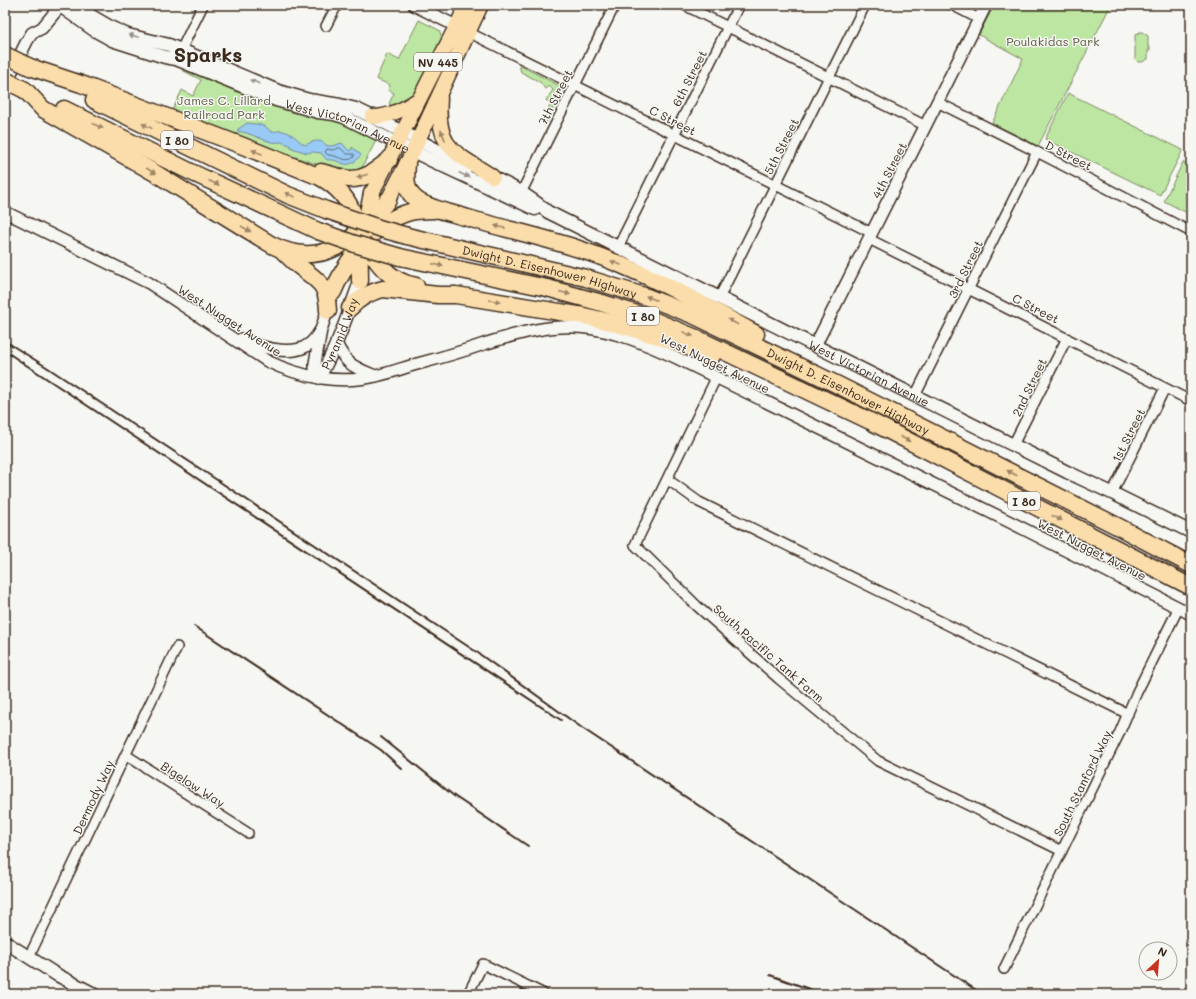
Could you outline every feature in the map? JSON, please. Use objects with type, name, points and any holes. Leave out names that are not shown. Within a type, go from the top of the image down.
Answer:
[{"type":"highway","name":"Dwight D. Eisenhower Highway","points":[[5,55],[255,179],[326,210],[407,236],[586,278],[647,297],[694,316],[838,386],[1191,565]]},
{"type":"highway","points":[[30,67],[81,84],[326,180],[340,192],[351,207],[364,236],[382,268],[399,281],[413,286],[440,290],[456,295],[576,315],[640,330],[720,360],[830,414],[870,421]]},
{"type":"highway","name":"Dwight D. Eisenhower Highway","points":[[5,80],[191,172],[318,231],[355,244],[400,257],[547,288],[602,303],[643,316],[696,338],[870,421],[1191,587]]},
{"type":"highway","points":[[25,90],[43,109],[155,173],[280,249],[320,283],[325,292],[328,311]]},
{"type":"highway","points":[[412,152],[406,186],[410,194],[420,202],[442,211],[557,242],[644,274],[689,297],[797,358],[838,386]]},
{"type":"highway","points":[[293,166],[342,178],[357,179],[372,173],[389,160]]},
{"type":"highway","points":[[360,281],[364,236],[372,193]]},
{"type":"highway","points":[[333,292],[343,270],[388,200]]},
{"type":"highway","points":[[280,249],[300,254],[317,254],[364,236],[394,218],[411,212],[419,210],[442,211]]},
{"type":"highway","points":[[350,308],[363,296],[376,290],[383,289],[438,295],[456,295]]},
{"type":"highway","points":[[1047,491],[1088,505],[1191,554]]},
{"type":"main road","name":"West Victorian Avenue","points":[[60,5],[94,30],[112,40],[165,57],[178,55],[278,92],[309,100],[348,107],[372,117],[400,138],[412,152],[519,196]]},
{"type":"main road","name":"West Victorian Avenue","points":[[77,5],[93,17],[112,28],[128,35],[169,45],[178,55],[276,100],[318,112],[344,117],[400,138]]},
{"type":"main road","name":"NV 445","points":[[388,200],[441,89],[462,29],[467,5]]},
{"type":"main road","name":"NV 445","points":[[372,193],[420,99],[462,29],[481,5]]},
{"type":"main road","points":[[441,89],[439,121],[447,143],[458,156],[493,177]]},
{"type":"main road","points":[[372,117],[381,117],[393,114],[420,99]]},
{"type":"main road","name":"West Victorian Avenue","points":[[412,152],[466,166],[493,177],[519,196],[532,208],[548,212],[1067,472],[1191,532]]},
{"type":"main road","points":[[5,942],[57,975],[94,994]]},
{"type":"street","points":[[5,85],[32,33],[42,28],[60,5]]},
{"type":"street","points":[[178,55],[203,5]]},
{"type":"street","points":[[326,26],[337,5]]},
{"type":"street","points":[[414,5],[462,29]]},
{"type":"street","name":"7th Street","points":[[519,196],[615,5]]},
{"type":"street","points":[[684,5],[926,126]]},
{"type":"street","name":"6th Street","points":[[618,247],[739,5]]},
{"type":"street","name":"5th Street","points":[[719,298],[865,5]]},
{"type":"street","points":[[952,5],[979,19]]},
{"type":"street","name":"4th Street","points":[[815,346],[986,5]]},
{"type":"street","name":"C Street","points":[[462,29],[775,185],[968,289],[1191,401]]},
{"type":"street","name":"D Street","points":[[938,102],[1189,231]]},
{"type":"street","name":"3rd Street","points":[[915,396],[1037,152]]},
{"type":"street","name":"West Nugget Avenue","points":[[5,212],[149,283],[267,361],[284,369],[304,375],[319,378],[346,379],[375,376],[524,332],[549,328],[574,327],[602,331],[640,342],[1055,544],[1191,614]]},
{"type":"street","name":"Pyramid Way","points":[[319,378],[328,362],[360,281]]},
{"type":"street","name":"Pyramid Way","points":[[319,378],[315,363],[321,330],[333,292]]},
{"type":"street","points":[[215,327],[253,344],[280,350],[304,348],[314,340],[321,330]]},
{"type":"street","name":"2nd Street","points":[[1013,445],[1066,338]]},
{"type":"street","points":[[336,343],[343,358],[354,367],[375,376]]},
{"type":"street","name":"South Pacific Tank Farm","points":[[716,378],[635,545],[696,606],[779,679],[878,761],[1062,851]]},
{"type":"street","name":"1st Street","points":[[1112,493],[1165,388]]},
{"type":"street","points":[[667,479],[691,497],[706,505],[1128,714]]},
{"type":"street","name":"South Stanford Way","points":[[1004,969],[1179,607]]},
{"type":"street","name":"Dermody Way","points":[[30,957],[177,647]]},
{"type":"street","name":"Bigelow Way","points":[[126,755],[248,833]]},
{"type":"street","points":[[468,994],[483,964],[544,994]]},
{"type":"green space","name":"Poulakidas Park","points":[[994,5],[1111,5],[1038,146],[992,123],[1023,59],[979,35]]},
{"type":"green space","points":[[419,20],[439,30],[442,39],[414,94],[398,108],[389,104],[394,93],[388,90],[390,85],[376,79],[387,54],[399,60]]},
{"type":"green space","points":[[1140,32],[1148,36],[1148,47],[1150,47],[1150,50],[1148,50],[1148,59],[1138,62],[1135,59],[1135,35]]},
{"type":"green space","points":[[519,65],[562,87],[546,123],[542,121],[551,104],[546,100],[553,90],[549,86],[545,89],[540,82],[521,72]]},
{"type":"green space","name":"James C. Lillard Railroad Park","points":[[184,67],[338,121],[377,139],[360,171],[342,173],[204,126],[173,109],[182,90],[193,96],[201,80],[182,70]]},
{"type":"green space","points":[[1068,93],[1183,150],[1160,195],[1045,139]]},
{"type":"green space","points":[[1183,162],[1191,166],[1191,215],[1164,201]]},
{"type":"water","points":[[247,123],[266,127],[271,132],[286,132],[305,145],[316,141],[329,146],[342,143],[349,151],[352,147],[361,155],[351,164],[327,160],[321,153],[307,153],[292,148],[290,145],[281,142],[271,142],[237,130]]},
{"type":"railway","points":[[5,341],[478,653],[582,728],[982,994]]},
{"type":"railway","points":[[5,351],[561,720]]},
{"type":"railway","points":[[194,626],[381,750],[402,769]]},
{"type":"railway","points":[[381,737],[454,796],[528,846]]},
{"type":"railway","points":[[770,975],[823,994]]},
{"type":"district","name":"Sparks","points":[[208,54]]}]
